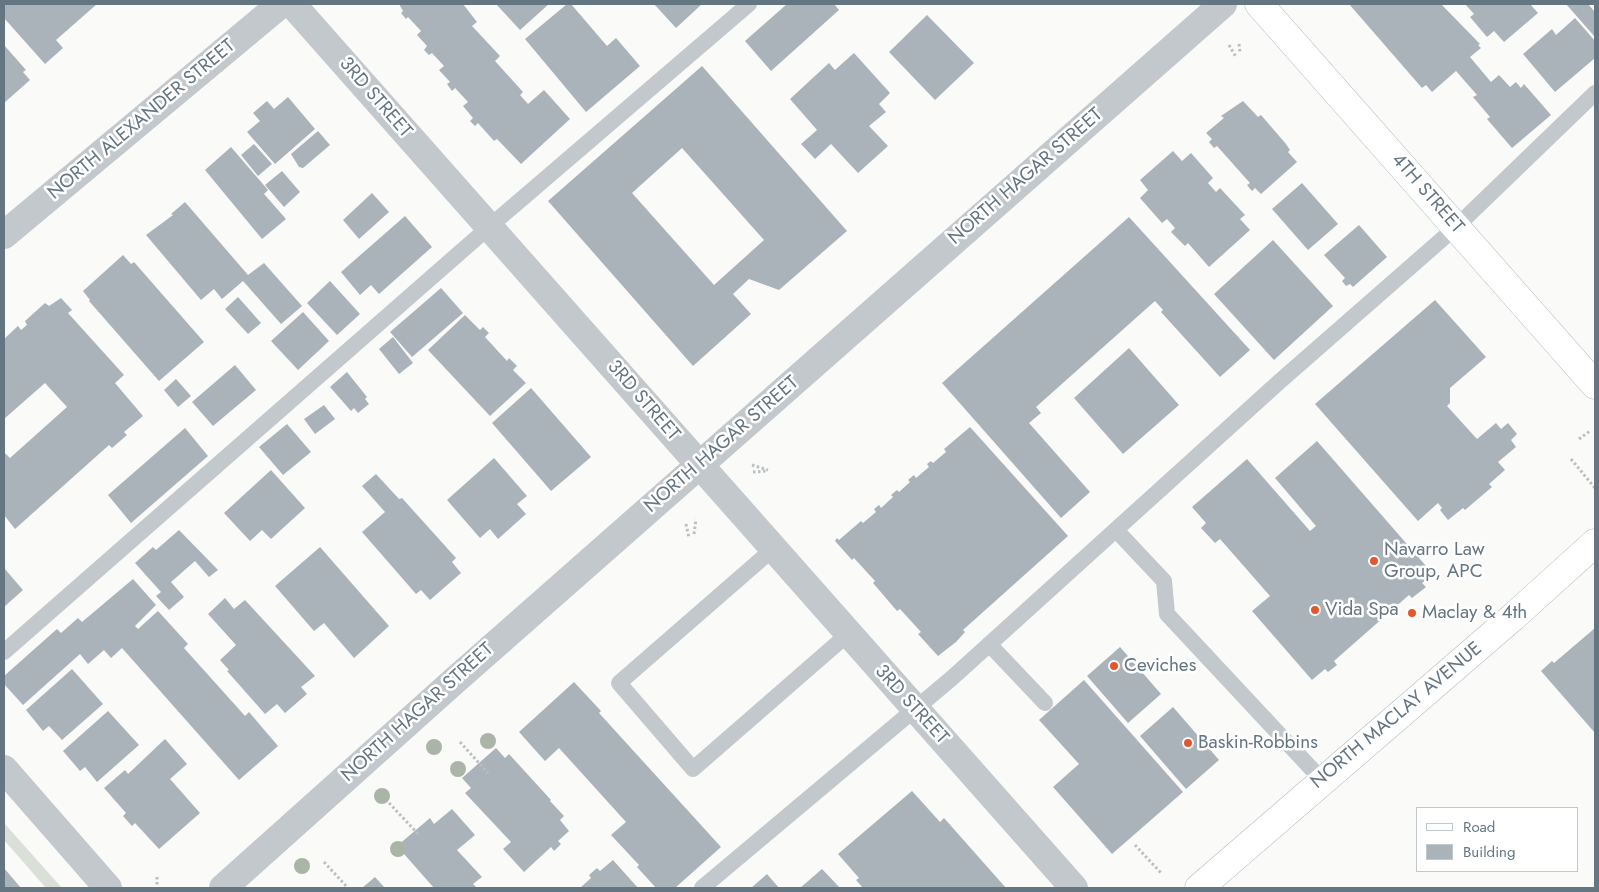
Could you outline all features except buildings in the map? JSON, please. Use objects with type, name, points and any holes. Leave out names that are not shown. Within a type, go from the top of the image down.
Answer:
[{"type":"main road","name":"4TH STREET","points":[[1259,4],[1595,385]]},
{"type":"main road","name":"NORTH MACLAY AVENUE","points":[[1198,888],[1514,617],[1595,542]]},
{"type":"street","name":"NORTH ALEXANDER STREET","points":[[4,235],[281,4]]},
{"type":"street","name":"3RD STREET","points":[[292,4],[1074,888]]},
{"type":"street","name":"NORTH HAGAR STREET","points":[[223,888],[699,465],[1223,4]]},
{"type":"street","points":[[4,769],[108,888]]},
{"type":"lane","points":[[4,652],[489,227],[749,4]]},
{"type":"lane","points":[[702,888],[916,710],[1279,382],[1456,227],[1595,93]]},
{"type":"lane","points":[[1116,530],[1164,581],[1167,614],[1322,780]]},
{"type":"lane","points":[[773,548],[619,683],[693,769],[848,634]]},
{"type":"lane","points":[[990,644],[1045,703]]},
{"type":"path","points":[[1239,44],[1240,53]]},
{"type":"path","points":[[1229,45],[1236,57]]},
{"type":"path","points":[[1579,439],[1590,431]]},
{"type":"path","points":[[1571,459],[1595,488]]},
{"type":"path","points":[[748,463],[768,470],[748,473]]},
{"type":"path","points":[[684,519],[690,538]]},
{"type":"path","points":[[694,534],[696,519]]},
{"type":"path","points":[[460,742],[488,773]]},
{"type":"path","points":[[389,804],[420,836]]},
{"type":"path","points":[[1135,845],[1162,874]]},
{"type":"path","points":[[324,862],[348,888]]},
{"type":"path","points":[[157,877],[157,888]]},
{"type":"shaded area","points":[[4,823],[62,888],[46,888],[4,840]]},
{"type":"place","name":"Navarro Law Group, APC","points":[[1374,561]]},
{"type":"place","name":"Vida Spa","points":[[1315,610]]},
{"type":"place","name":"Maclay & 4th","points":[[1412,613]]},
{"type":"place","name":"Ceviches","points":[[1114,666]]},
{"type":"place","name":"Baskin-Robbins","points":[[1188,743]]}]
